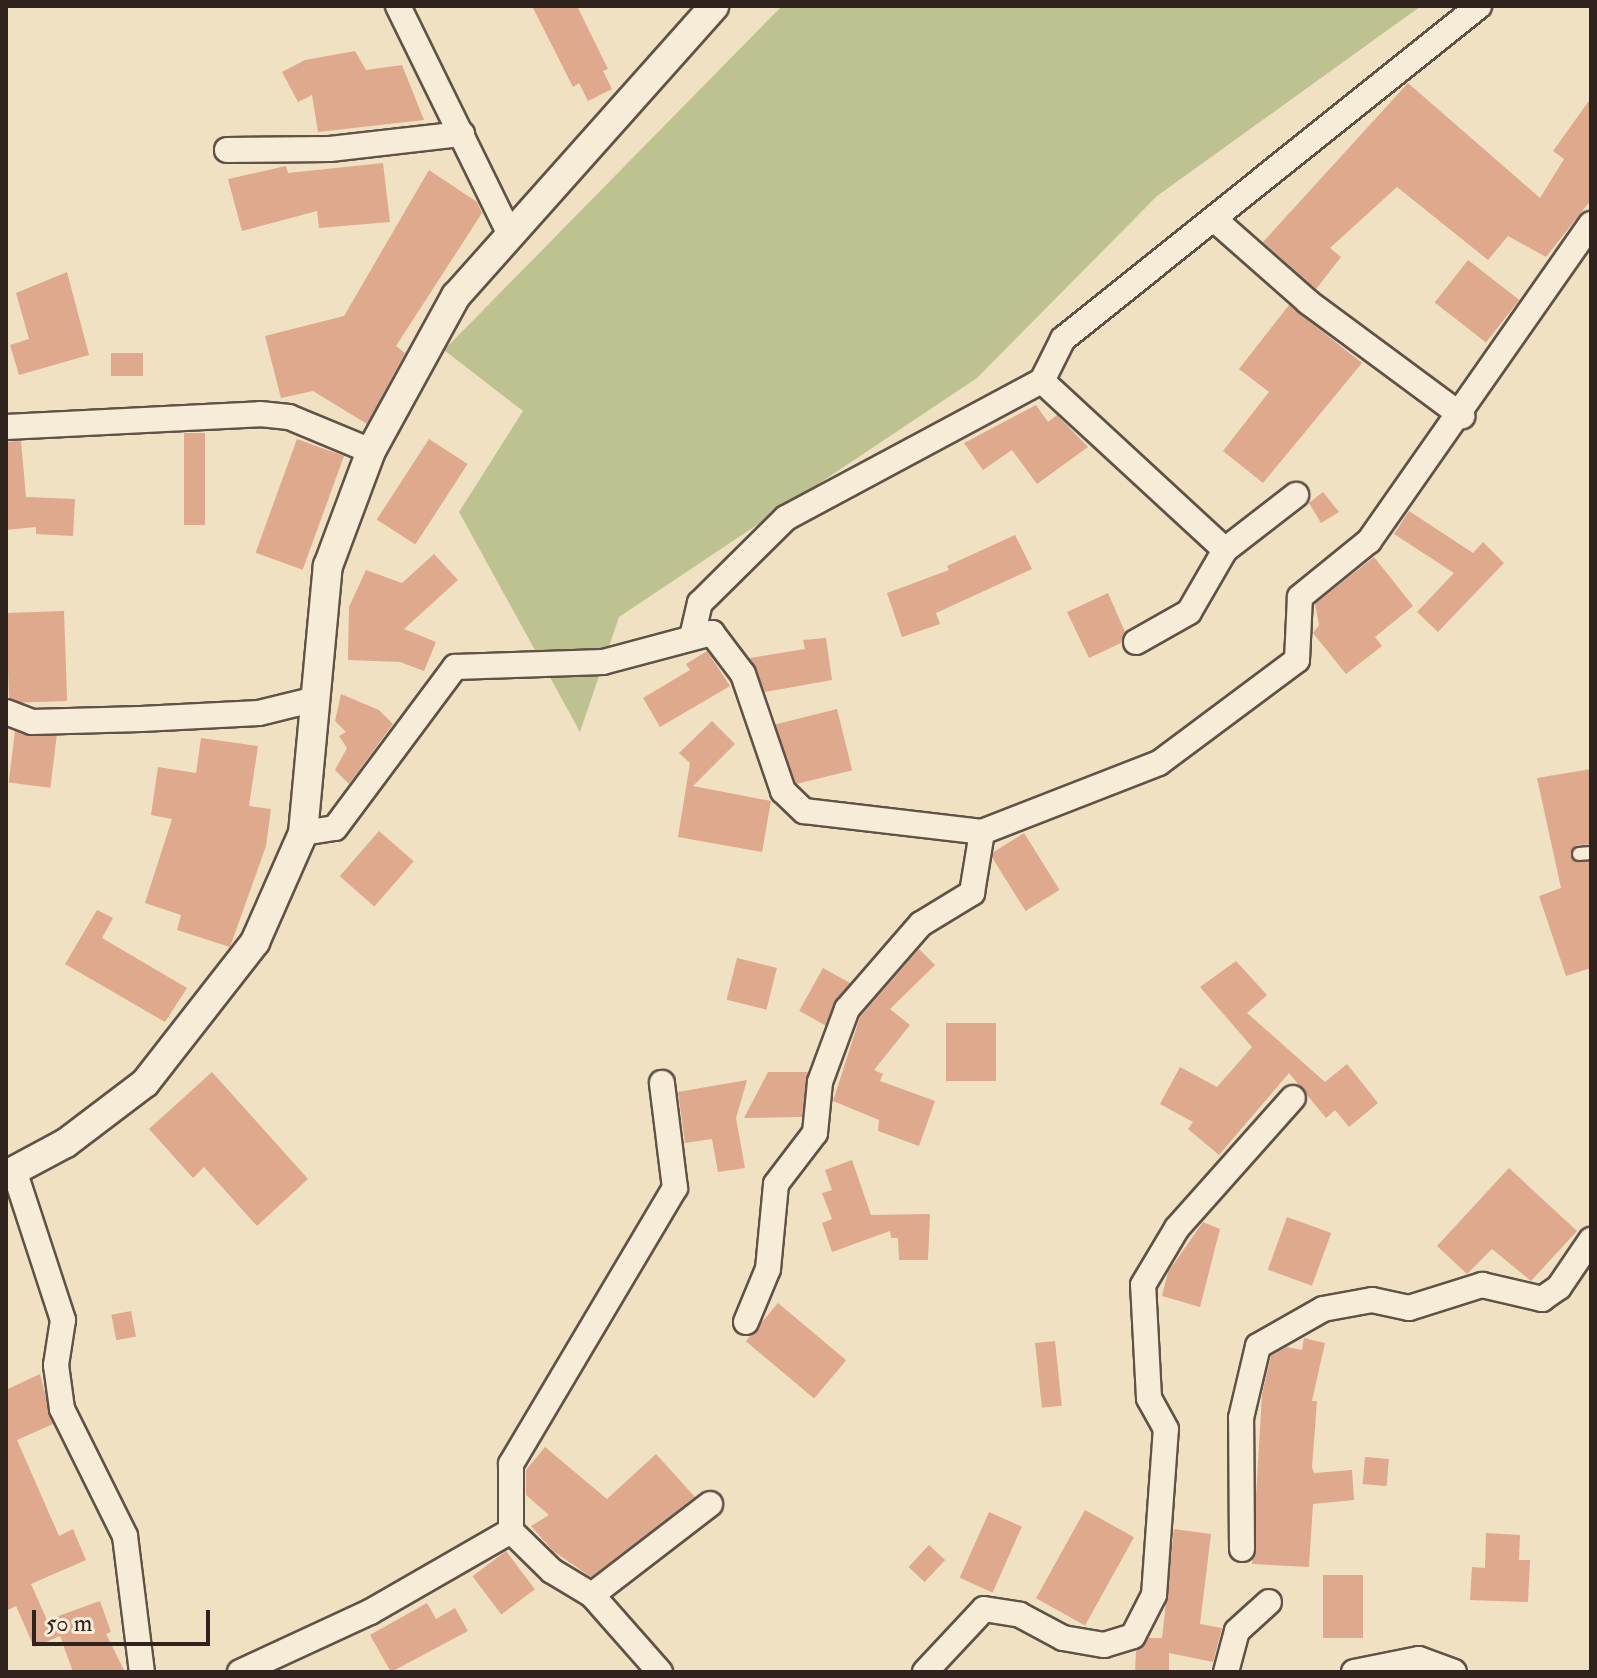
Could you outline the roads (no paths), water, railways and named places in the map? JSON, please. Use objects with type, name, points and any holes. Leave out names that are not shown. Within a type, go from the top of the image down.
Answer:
[{"type":"street","points":[[398,6],[508,231]]},
{"type":"street","points":[[142,1672],[125,1536],[62,1409],[56,1365],[63,1320],[10,1172],[66,1143],[145,1083],[255,942],[303,833],[328,566],[371,451],[456,296],[508,231],[714,6]]},
{"type":"street","points":[[692,637],[700,603],[786,518],[1042,381],[1063,339],[1479,6]]},
{"type":"street","points":[[227,150],[330,149],[462,134]]},
{"type":"street","points":[[1214,219],[1308,302],[1462,416]]},
{"type":"street","points":[[303,833],[335,828],[455,667],[603,662],[712,633],[743,674],[783,791],[804,811],[982,832],[1159,763],[1297,660],[1300,597],[1369,541],[1462,416],[1591,224]]},
{"type":"street","points":[[1042,381],[1225,550]]},
{"type":"street","points":[[6,427],[260,414],[289,417],[371,451]]},
{"type":"street","points":[[1136,642],[1189,612],[1225,550],[1296,495]]},
{"type":"street","points":[[6,712],[32,722],[141,719],[259,713],[316,699]]},
{"type":"street","points":[[746,1322],[768,1269],[776,1184],[815,1133],[820,1082],[847,1009],[921,924],[972,893],[982,832]]},
{"type":"street","points":[[660,1672],[592,1595],[552,1571],[511,1531],[511,1464],[675,1188],[662,1083]]},
{"type":"street","points":[[925,1672],[984,1609],[1020,1615],[1077,1640],[1104,1645],[1133,1636],[1154,1595],[1166,1429],[1149,1398],[1143,1285],[1177,1228],[1293,1098]]},
{"type":"street","points":[[1242,1549],[1241,1418],[1258,1346],[1323,1309],[1372,1300],[1409,1308],[1482,1285],[1542,1299],[1559,1287],[1591,1240]]},
{"type":"street","points":[[592,1595],[710,1504]]},
{"type":"street","points":[[240,1672],[370,1612],[511,1531]]},
{"type":"street","points":[[1226,1672],[1237,1631],[1269,1602]]},
{"type":"street","points":[[1354,1672],[1419,1659],[1454,1672]]}]
